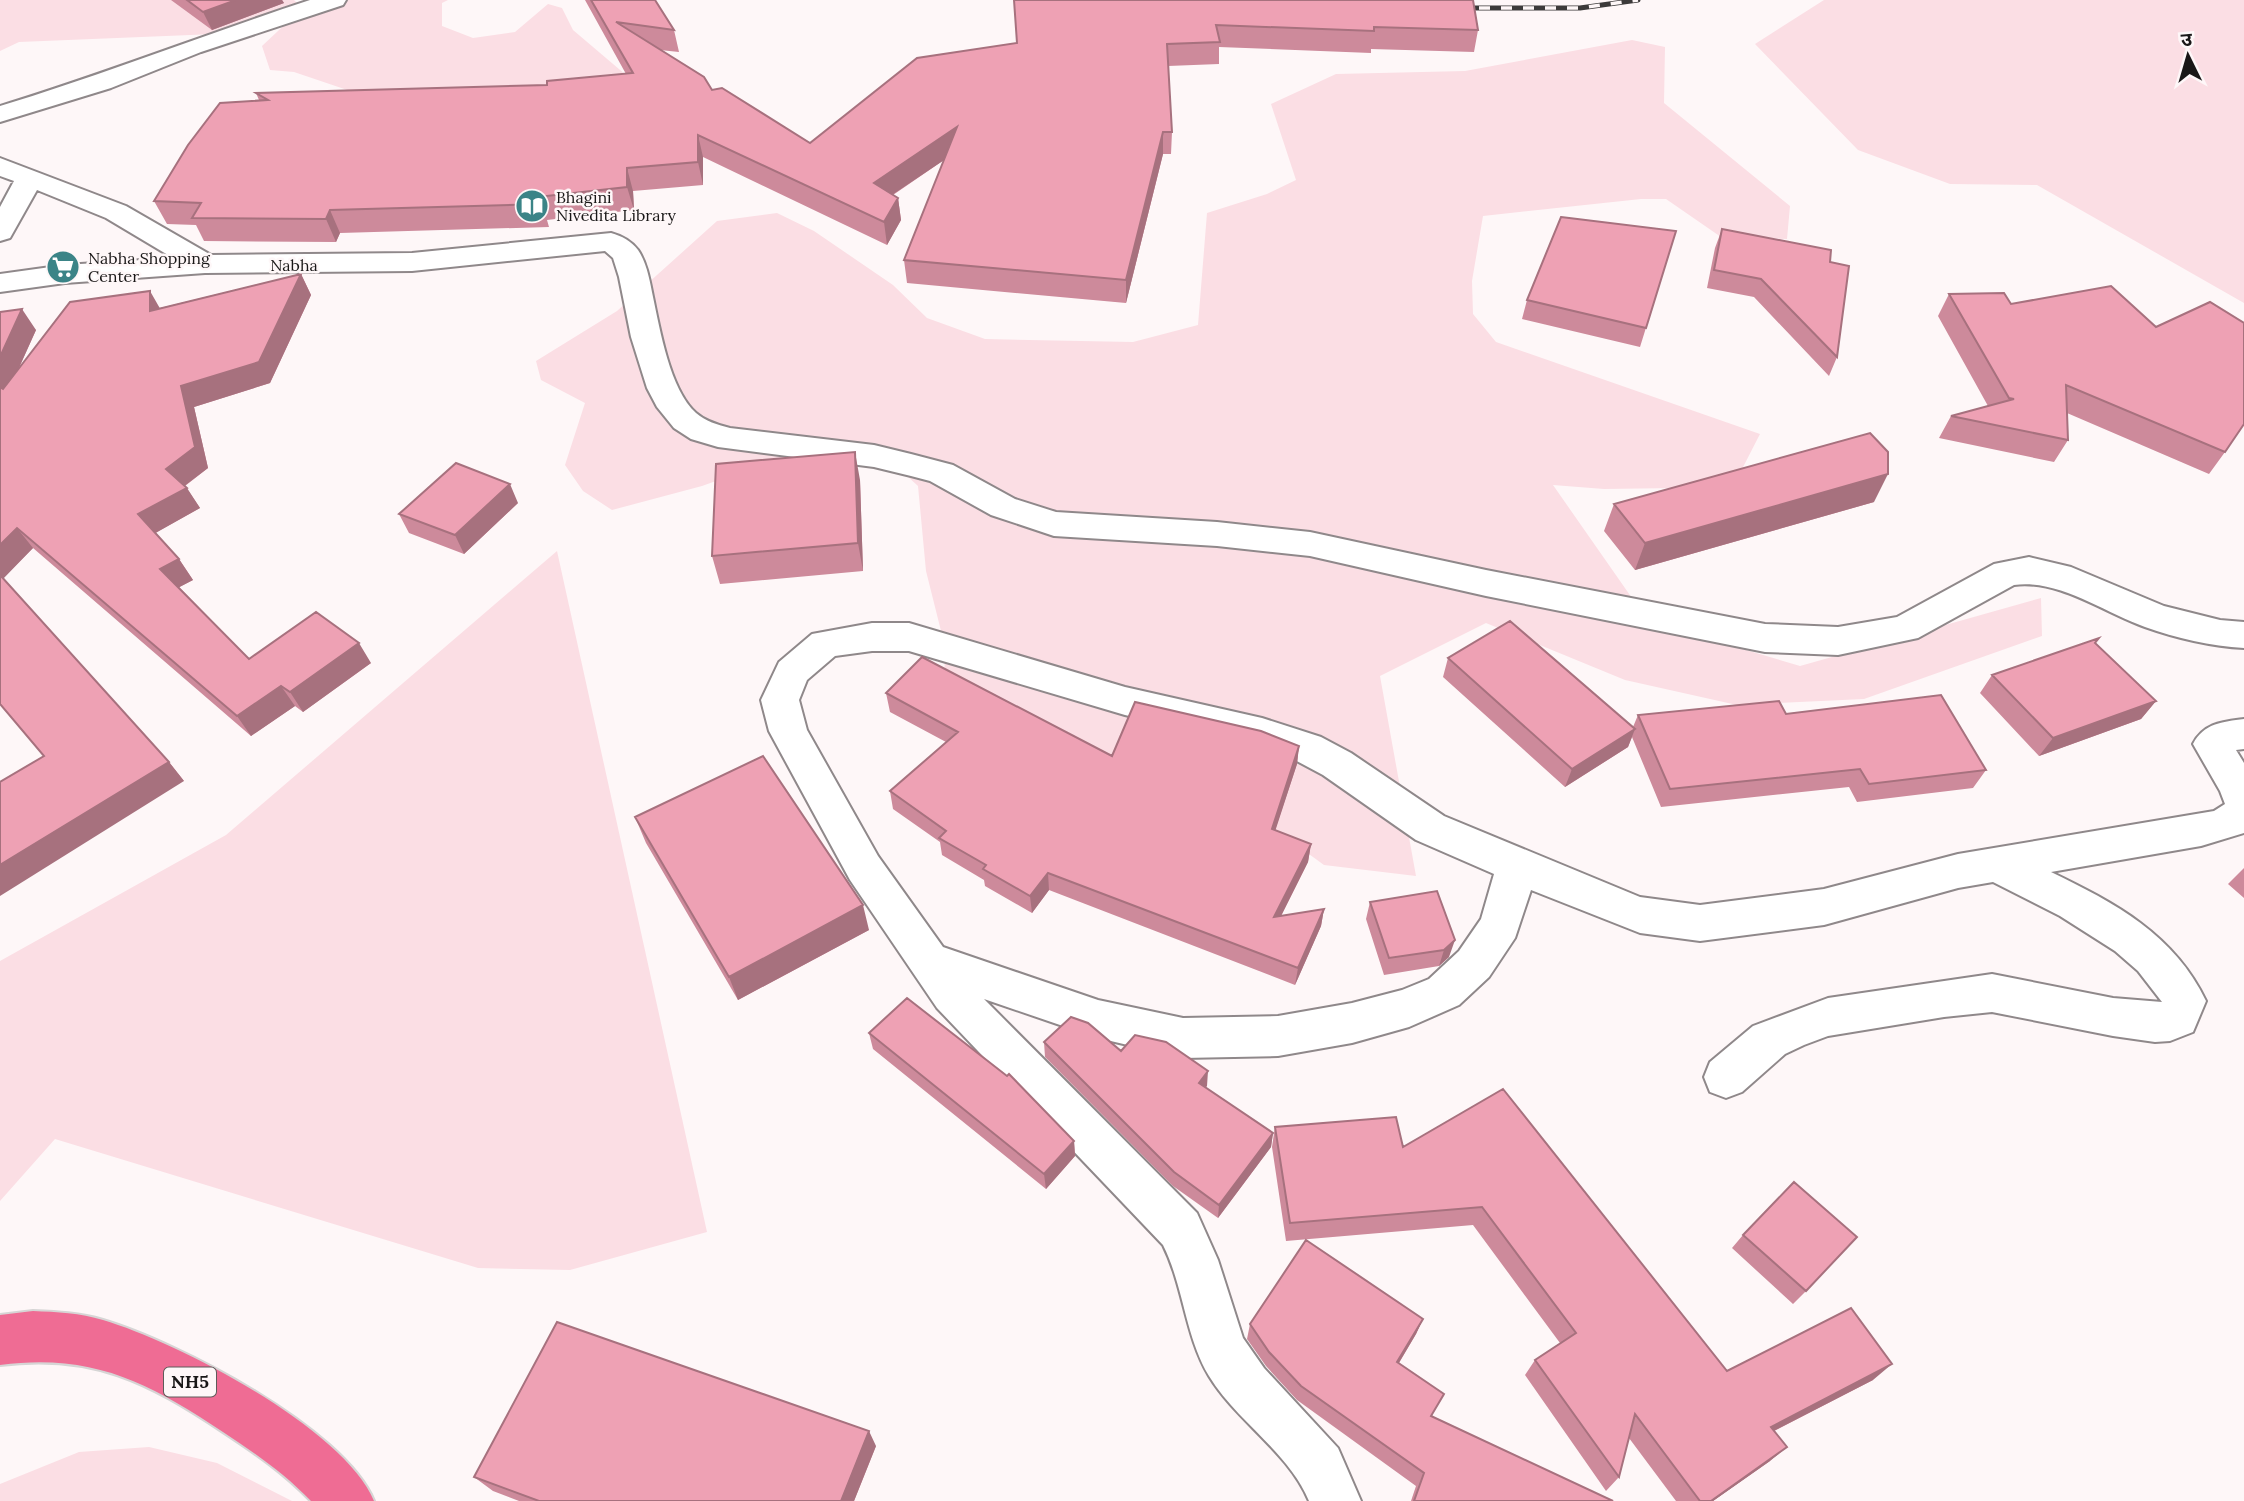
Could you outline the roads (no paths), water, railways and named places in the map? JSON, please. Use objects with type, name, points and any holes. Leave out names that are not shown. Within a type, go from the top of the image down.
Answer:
[{"type":"highway","name":"NH5","points":[[0,1340],[13,1337],[77,1338],[136,1354],[213,1394],[294,1449],[348,1501]]},
{"type":"street","points":[[0,114],[102,83],[192,47],[334,0]]},
{"type":"street","name":"Nabha","points":[[0,166],[116,212],[205,264],[412,262],[611,242],[626,254],[634,277],[646,337],[663,388],[673,407],[685,421],[702,431],[729,439],[874,456],[941,473],[1003,507],[1054,524],[1217,534],[1310,544],[1486,583],[1765,638],[1838,640],[1905,629],[2006,573],[2029,570],[2059,576],[2156,617],[2244,635]]},
{"type":"street","points":[[0,232],[30,178]]},
{"type":"street","points":[[0,283],[65,274],[205,264]]},
{"type":"street","points":[[1335,1501],[1321,1469],[1248,1389],[1225,1354],[1193,1251],[1180,1229],[952,995],[864,868],[788,731],[780,699],[792,672],[825,645],[872,637],[909,637],[1125,701],[1262,733],[1307,748],[1337,764],[1430,828],[1585,895],[1640,915],[1700,923],[1824,906],[1958,871],[2227,824],[2239,816],[2244,805],[2239,788],[2212,744],[2221,737],[2244,734]]},
{"type":"street","points":[[1726,1077],[1769,1040],[1792,1029],[1828,1017],[1944,998],[1992,993],[2113,1017],[2155,1022],[2178,1018],[2184,1001],[2181,992],[2168,973],[2143,950],[2105,921],[1996,864]]},
{"type":"street","points":[[928,960],[1098,1018],[1183,1038],[1278,1036],[1352,1023],[1409,1008],[1444,992],[1474,964],[1500,925],[1517,865]]},
{"type":"railway","points":[[1457,8],[1580,8],[1638,0]]},
{"type":"place","name":"Bhagini Nivedita Library","points":[[532,206]]},
{"type":"place","name":"Nabha Shopping Center","points":[[63,267]]}]
